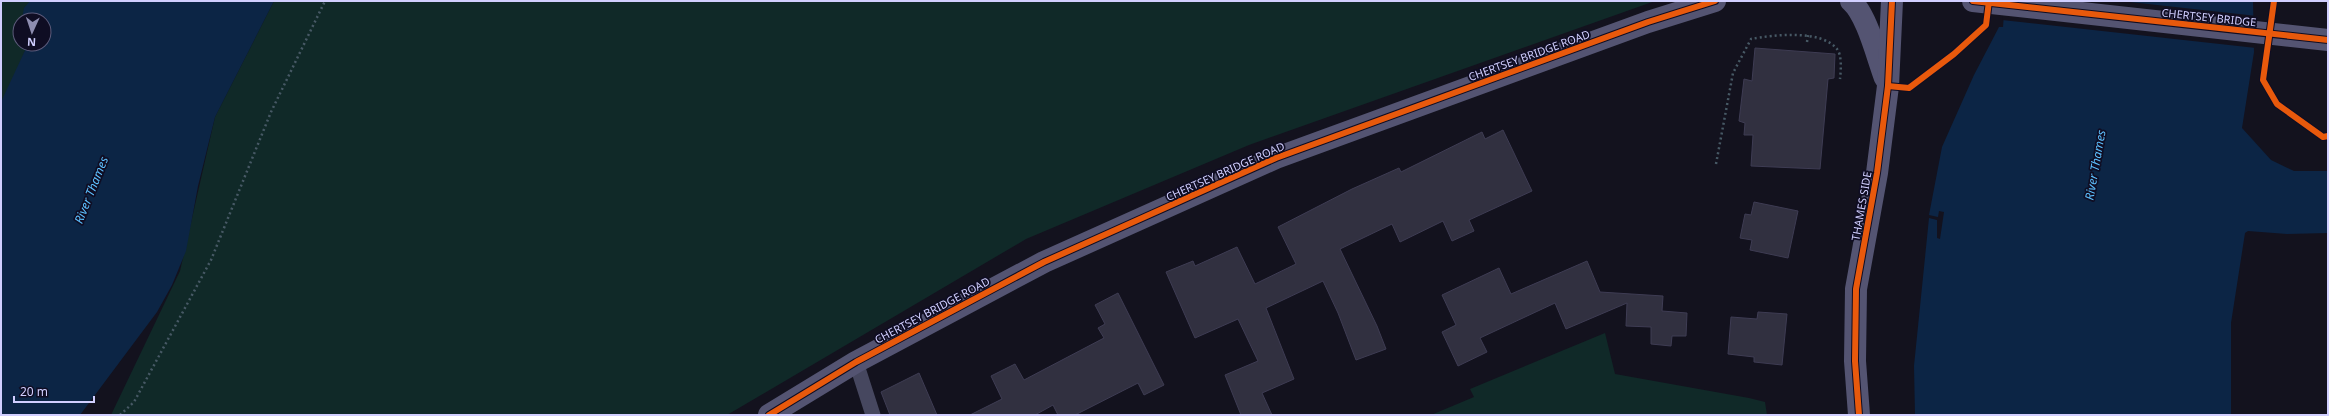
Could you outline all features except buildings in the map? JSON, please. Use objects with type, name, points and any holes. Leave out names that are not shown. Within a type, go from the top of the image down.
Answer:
[{"type":"main road","name":"CHERTSEY BRIDGE ROAD","points":[[769,415],[856,362],[1044,262],[1276,158],[1648,22],[1715,1]]},
{"type":"main road","points":[[1851,1],[1855,5],[1868,31],[1888,86]]},
{"type":"main road","name":"THAMES SIDE","points":[[1859,415],[1855,362],[1856,289],[1877,173],[1888,86],[1892,1]]},
{"type":"main road","name":"CHERTSEY BRIDGE","points":[[1972,1],[2326,40]]},
{"type":"lane","points":[[856,362],[873,415]]},
{"type":"path","points":[[120,415],[134,402],[211,260],[271,112],[325,1]]},
{"type":"path","points":[[1807,42],[1808,35]]},
{"type":"path","points":[[1716,164],[1731,80],[1751,39],[1766,36],[1808,35],[1829,42],[1838,50],[1841,67],[1840,79]]},
{"type":"green space","points":[[1,1],[32,1],[32,12],[12,12],[12,52],[25,52],[1,108]]},
{"type":"green space","points":[[274,1],[1655,1],[1249,145],[1026,239],[727,415],[111,415],[180,271],[215,117]]},
{"type":"green space","points":[[1605,333],[1615,374],[1765,402],[1767,415],[1431,415],[1474,397],[1470,389]]},
{"type":"water","name":"River Thames","points":[[30,1],[274,1],[215,117],[198,186],[186,251],[172,285],[157,312],[80,415],[1,415],[1,102],[24,52],[52,52],[52,12],[23,12],[24,8]]},
{"type":"water","name":"River Thames","points":[[2005,1],[2253,1],[2254,52],[2242,128],[2271,160],[2294,171],[2328,171],[2328,233],[2287,234],[2248,231],[2245,233],[2231,323],[2231,415],[1915,415],[1914,366],[1929,218],[1937,220],[1937,238],[1940,239],[1944,212],[1939,211],[1938,217],[1929,215],[1942,147],[1974,75],[1999,27],[2003,27]]},
{"type":"pier","points":[[2003,1],[2121,1],[2257,16],[2256,48],[2002,20]]},
{"type":"cycle path","points":[[769,415],[856,362],[1044,262],[1276,158],[1648,22],[1715,1]]},
{"type":"cycle path","points":[[1859,415],[1855,361],[1856,289],[1877,173],[1888,86],[1892,1]]},
{"type":"cycle path","points":[[1973,1],[2328,40]]},
{"type":"cycle path","points":[[1888,86],[1909,88],[1954,54],[1986,25],[1989,1]]},
{"type":"cycle path","points":[[2274,1],[2263,80],[2277,104],[2323,137],[2328,136]]}]
